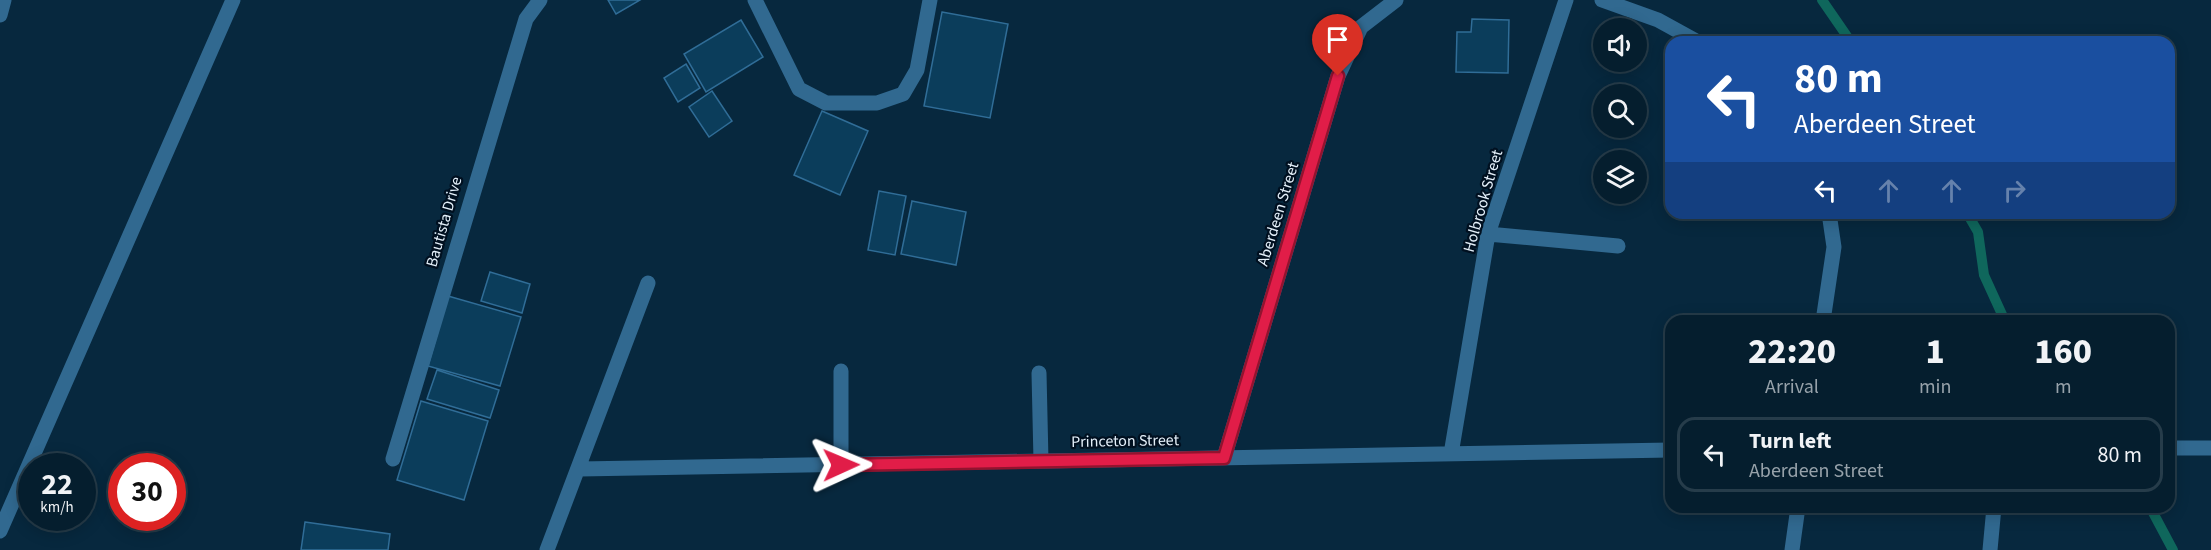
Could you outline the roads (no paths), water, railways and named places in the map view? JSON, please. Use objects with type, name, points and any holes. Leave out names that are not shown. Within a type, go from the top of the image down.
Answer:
[{"type":"street","points":[[0,15],[4,0]]},
{"type":"street","points":[[0,531],[233,0]]},
{"type":"street","name":"Bautista Drive","points":[[393,459],[526,19],[540,0]]},
{"type":"street","points":[[754,0],[799,88],[826,103],[877,103],[903,94],[917,70],[930,0]]},
{"type":"street","name":"Aberdeen Street","points":[[1224,458],[1338,76],[1361,27],[1396,0]]},
{"type":"street","name":"Holbrook Street","points":[[1451,454],[1488,234],[1566,0]]},
{"type":"street","points":[[1602,0],[1658,20],[1687,36]]},
{"type":"street","points":[[1824,315],[1834,247],[1830,219]]},
{"type":"street","points":[[1488,234],[1618,246]]},
{"type":"street","points":[[548,550],[648,283]]},
{"type":"street","points":[[841,371],[841,465]]},
{"type":"street","points":[[1039,373],[1041,461]]},
{"type":"street","points":[[2175,448],[2211,448]]},
{"type":"street","name":"Princeton Street","points":[[579,469],[1665,450]]},
{"type":"street","points":[[1792,550],[1797,513]]},
{"type":"street","points":[[1990,550],[1993,513]]},
{"type":"waterway","points":[[1822,0],[1847,36]]},
{"type":"waterway","points":[[1970,219],[1978,232],[1984,275],[2002,315]]},
{"type":"waterway","points":[[2153,513],[2173,550]]}]
